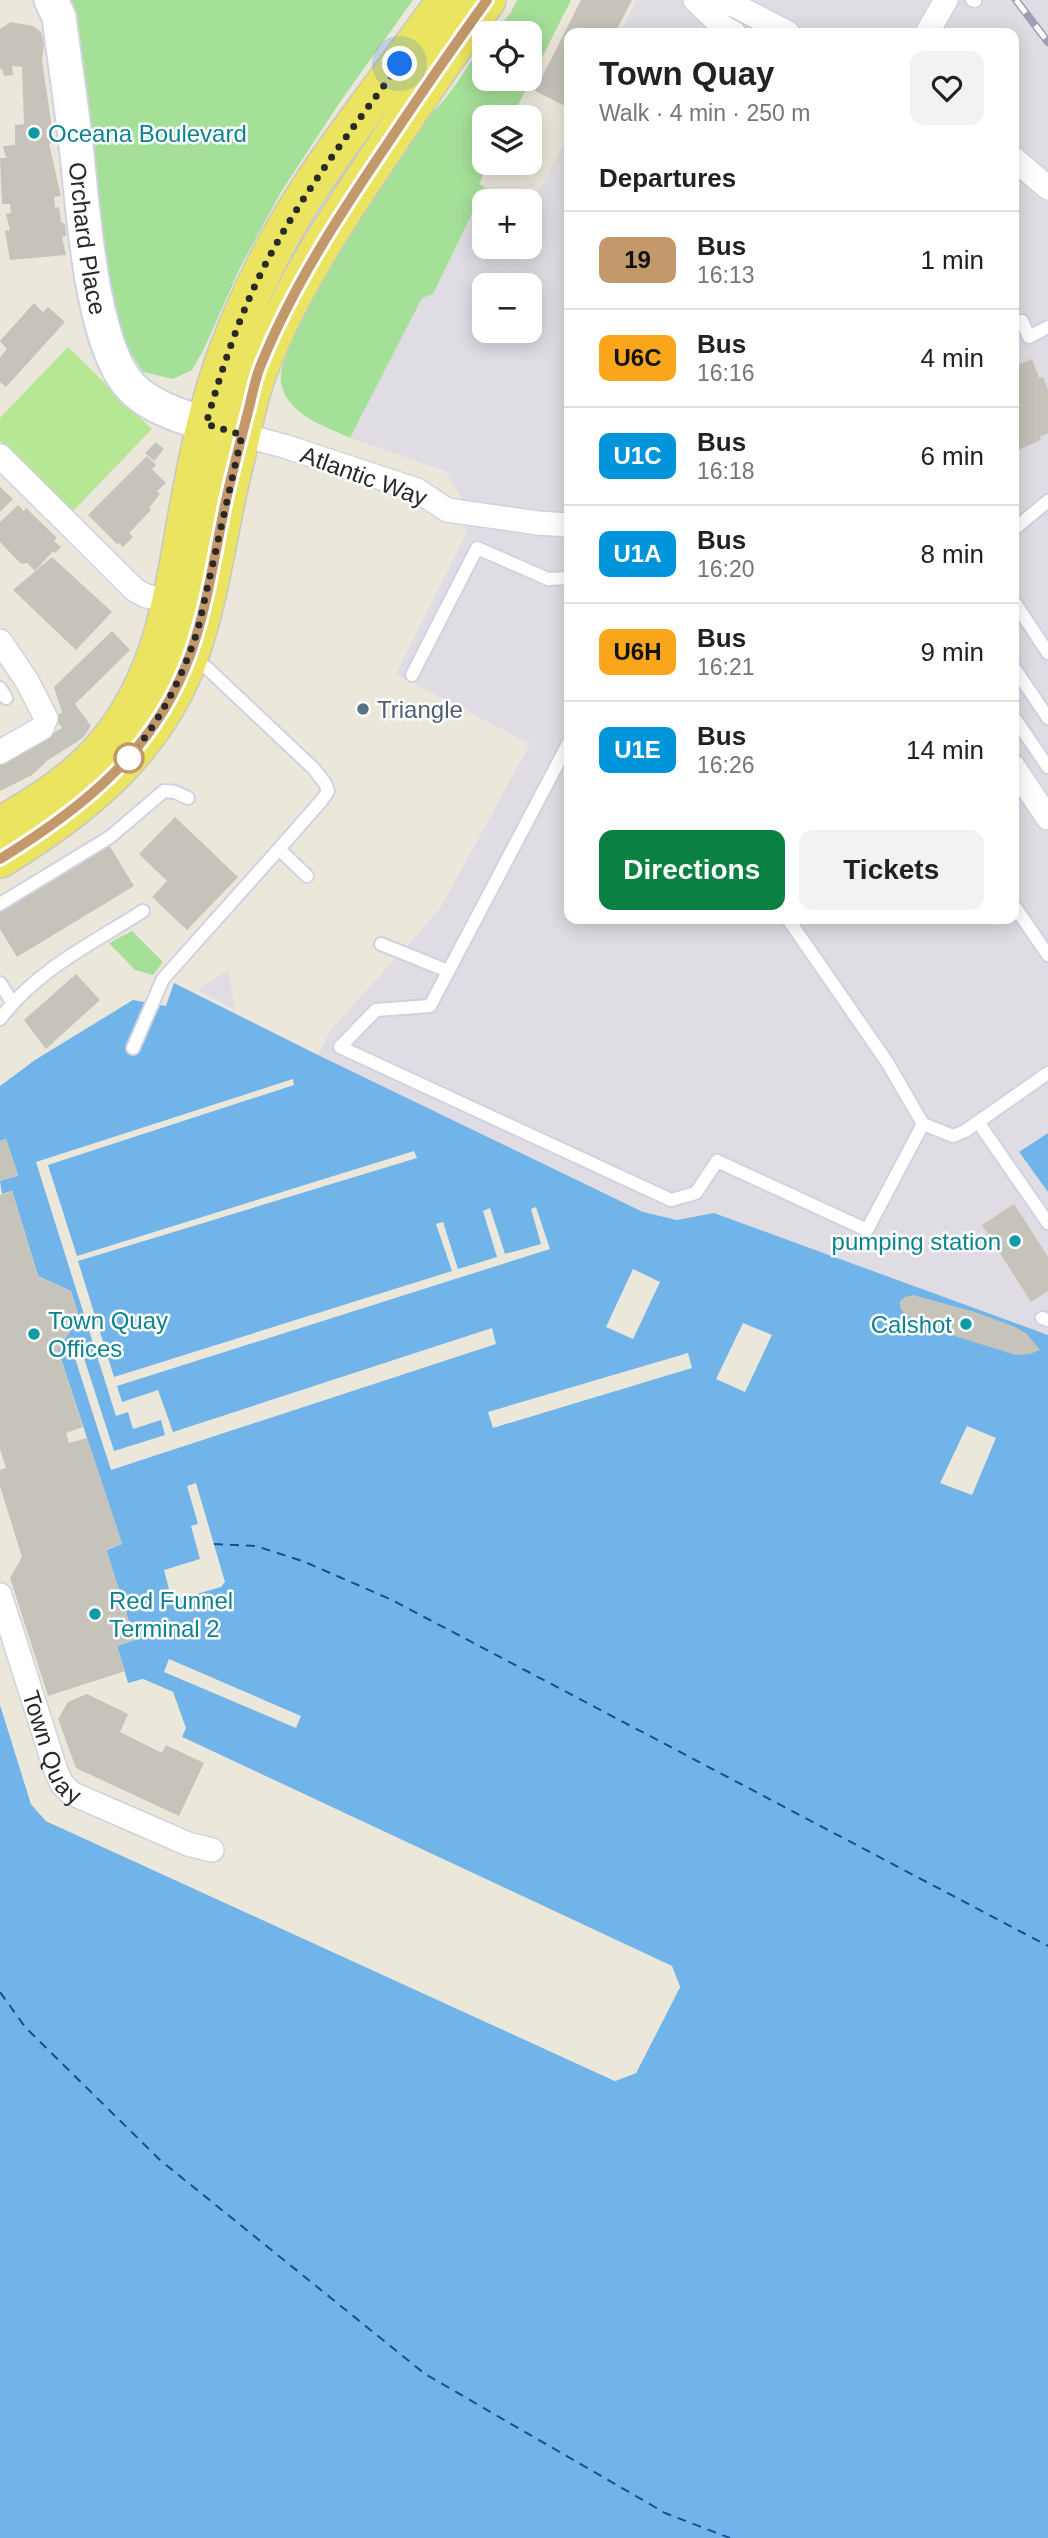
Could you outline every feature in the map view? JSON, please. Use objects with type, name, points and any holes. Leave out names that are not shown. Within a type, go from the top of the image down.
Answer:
[{"type":"main road","points":[[0,826],[41,802],[70,780],[95,757],[120,727],[157,657],[173,601],[206,424],[229,347],[261,273],[314,181],[446,0]]},
{"type":"main road","points":[[0,859],[74,808],[122,767],[148,734],[170,698],[189,657],[198,629],[259,369],[297,288],[353,195],[487,0]]},
{"type":"street","name":"Orchard Place","points":[[51,0],[59,17],[83,222],[97,303],[113,359],[122,377],[134,390],[163,409],[242,435]]},
{"type":"street","points":[[695,0],[725,28]]},
{"type":"street","points":[[714,0],[736,6],[778,28]]},
{"type":"street","points":[[930,28],[945,4]]},
{"type":"street","points":[[945,4],[946,28]]},
{"type":"street","points":[[1019,166],[1048,188]]},
{"type":"street","name":"Atlantic Way","points":[[242,435],[284,446],[416,490],[447,510],[564,526]]},
{"type":"street","points":[[0,456],[135,590],[146,596],[173,601]]},
{"type":"street","points":[[0,641],[44,711],[44,724],[37,732],[0,752]]},
{"type":"street","points":[[1019,775],[1048,818]]},
{"type":"street","name":"Town Quay","points":[[0,1595],[62,1784],[71,1793],[187,1844],[212,1850]]},
{"type":"lane","points":[[1019,322],[1022,321],[1029,337],[1048,327]]},
{"type":"lane","points":[[1019,525],[1048,501]]},
{"type":"lane","points":[[412,675],[477,548],[548,579],[564,578]]},
{"type":"lane","points":[[1019,609],[1048,653]]},
{"type":"lane","points":[[134,1048],[163,979],[323,800],[328,791],[313,768],[208,668],[189,657]]},
{"type":"lane","points":[[1019,675],[1048,718]]},
{"type":"lane","points":[[1019,725],[1048,767]]},
{"type":"lane","points":[[564,751],[430,1006],[376,1010],[340,1047],[671,1200],[696,1193],[718,1161],[867,1230],[923,1124]]},
{"type":"lane","points":[[0,904],[110,837],[164,791],[176,792],[188,798]]},
{"type":"lane","points":[[279,849],[307,876]]},
{"type":"lane","points":[[0,1019],[12,1002],[39,977],[143,911]]},
{"type":"lane","points":[[1019,913],[1048,955]]},
{"type":"lane","points":[[791,924],[887,1062],[923,1124],[953,1136],[965,1131],[1048,1073]]},
{"type":"lane","points":[[381,944],[448,971]]},
{"type":"lane","points":[[0,983],[12,1002]]},
{"type":"lane","points":[[978,1122],[1048,1223]]},
{"type":"shaded area","points":[[637,0],[1048,0],[1048,1133],[1019,1153],[1048,1192],[1048,1335],[715,1213],[677,1220],[643,1212],[318,1055],[330,1031],[440,909],[530,744],[396,674],[466,534],[461,497],[445,471],[350,438],[422,297],[433,294],[472,214],[472,259],[542,259],[540,189],[564,144],[564,924],[1019,924],[1019,28],[623,28]]},
{"type":"shaded area","points":[[228,970],[235,1010],[198,990]]},
{"type":"green space","points":[[69,0],[413,0],[340,102],[281,192],[240,268],[192,370],[173,379],[143,372],[130,352],[110,298]]},
{"type":"green space","points":[[517,0],[571,0],[542,58],[542,21],[504,21]]},
{"type":"green space","points":[[472,60],[472,91],[525,91],[518,105],[472,105],[472,175],[483,175],[479,184],[485,187],[472,189],[472,214],[433,294],[422,298],[350,438],[308,418],[291,403],[281,383],[284,363],[296,332],[339,252],[423,119],[449,94]]},
{"type":"green space","points":[[68,347],[152,429],[73,511],[0,441],[0,418]]},
{"type":"green space","points":[[132,931],[163,962],[153,975],[135,970],[109,943]]},
{"type":"water","points":[[174,983],[643,1212],[677,1220],[714,1213],[1048,1335],[1048,2538],[0,2538],[0,1705],[31,1804],[46,1821],[615,2081],[636,2073],[680,1987],[672,1966],[182,1737],[185,1728],[173,1692],[143,1679],[128,1684],[117,1646],[134,1640],[106,1549],[121,1544],[58,1350],[12,1191],[2,1194],[0,1181],[18,1175],[6,1139],[0,1141],[0,1086],[35,1060],[133,1000],[166,1006]]},
{"type":"water","points":[[1048,1133],[1048,1192],[1019,1152]]},
{"type":"pier","points":[[293,1079],[294,1085],[48,1165],[77,1256],[414,1151],[417,1158],[78,1261],[114,1377],[452,1271],[436,1224],[443,1222],[458,1269],[497,1257],[483,1211],[490,1208],[505,1254],[541,1244],[531,1209],[536,1207],[550,1249],[117,1386],[122,1402],[158,1390],[173,1432],[492,1328],[496,1344],[111,1470],[74,1355],[82,1352],[114,1451],[165,1435],[161,1420],[133,1429],[128,1412],[116,1416],[36,1162]]},
{"type":"pier","points":[[0,1190],[2,1194],[12,1191],[38,1276],[71,1291],[79,1317],[58,1350],[122,1544],[106,1550],[135,1640],[117,1646],[128,1683],[143,1679],[173,1692],[186,1728],[182,1737],[672,1967],[680,1987],[636,2073],[615,2081],[46,1821],[31,1804],[0,1701],[34,1802],[48,1818],[615,2077],[634,2070],[676,1987],[669,1969],[180,1740],[182,1728],[170,1695],[143,1683],[126,1686],[114,1646],[102,1549],[117,1542],[54,1351],[37,1279],[0,1197]]},
{"type":"pier","points":[[633,1269],[660,1282],[633,1339],[606,1327]]},
{"type":"pier","points":[[743,1323],[772,1335],[745,1392],[716,1379]]},
{"type":"pier","points":[[688,1353],[692,1368],[493,1428],[488,1412]]},
{"type":"pier","points":[[967,1426],[996,1438],[972,1495],[940,1483]]},
{"type":"pier","points":[[196,1483],[225,1582],[221,1587],[172,1601],[164,1570],[200,1559],[191,1526],[198,1524],[187,1486]]},
{"type":"pier","points":[[169,1659],[301,1716],[296,1728],[164,1672]]},
{"type":"building","points":[[581,0],[632,0],[618,28],[567,28]]},
{"type":"building","name":"Oceana Boulevard","points":[[11,22],[33,26],[41,32],[44,44],[42,60],[54,142],[49,144],[61,196],[54,197],[55,208],[59,207],[61,222],[65,224],[66,236],[62,237],[66,255],[10,260],[5,231],[10,230],[6,214],[11,213],[10,204],[2,204],[0,158],[6,158],[3,146],[15,145],[15,125],[24,124],[22,67],[12,66],[13,75],[4,76],[2,68],[0,70],[0,29]]},
{"type":"building","points":[[564,34],[564,106],[535,91],[542,91],[542,77]]},
{"type":"building","points":[[34,303],[43,312],[48,307],[65,322],[6,387],[0,382],[0,357],[7,349],[0,341]]},
{"type":"building","points":[[1032,359],[1039,378],[1043,377],[1048,389],[1048,433],[1040,437],[1041,440],[1019,449],[1019,364]]},
{"type":"building","points":[[156,442],[164,449],[154,461],[145,453]]},
{"type":"building","points":[[147,456],[156,465],[152,469],[166,483],[157,491],[160,494],[149,508],[151,510],[129,533],[133,537],[123,547],[88,515]]},
{"type":"building","points":[[0,487],[13,499],[0,512]]},
{"type":"building","points":[[18,505],[24,511],[26,508],[57,538],[54,541],[61,547],[55,553],[53,551],[35,571],[27,563],[21,564],[0,542],[0,522]]},
{"type":"building","points":[[52,557],[112,612],[76,650],[13,590]]},
{"type":"building","points":[[112,631],[130,650],[75,704],[91,726],[83,738],[48,760],[32,775],[0,791],[0,764],[62,728],[54,717],[62,712],[54,687]]},
{"type":"building","points":[[175,817],[238,877],[187,930],[152,897],[167,881],[139,854]]},
{"type":"building","points":[[109,845],[134,886],[17,957],[0,929],[0,911]]},
{"type":"building","points":[[76,974],[100,1000],[46,1049],[24,1020]]},
{"type":"building","points":[[6,1139],[18,1176],[0,1181],[0,1141]]},
{"type":"building","points":[[12,1191],[38,1276],[71,1291],[79,1317],[58,1350],[83,1427],[66,1433],[69,1443],[87,1438],[122,1544],[106,1549],[135,1640],[117,1646],[125,1671],[48,1696],[10,1578],[22,1557],[0,1486],[0,1470],[6,1468],[0,1449],[0,1195]]},
{"type":"building","name":"pumping station","points":[[1014,1204],[1048,1257],[1048,1291],[1031,1302],[982,1225]]},
{"type":"building","name":"Calshot","points":[[913,1295],[975,1312],[1015,1327],[1027,1334],[1040,1350],[1016,1355],[935,1330],[906,1315],[900,1308],[900,1301]]},
{"type":"building","points":[[87,1694],[128,1714],[120,1732],[162,1753],[166,1745],[204,1763],[179,1816],[76,1768],[58,1719],[68,1702]]},
{"type":"ferry route","points":[[214,1544],[256,1546],[305,1562],[392,1600],[1048,1946]]},
{"type":"ferry route","points":[[0,1992],[25,2027],[160,2160],[425,2374],[665,2513],[730,2538]]},
{"type":"railway","points":[[1016,0],[1048,42]]},
{"type":"bus line","name":"19","points":[[0,859],[104,785],[148,734],[170,698],[189,657],[198,629],[230,482],[259,369],[297,288],[353,195],[487,0]]},
{"type":"place","name":"Oceana Boulevard","points":[[34,133]]},
{"type":"place","name":"Triangle","points":[[363,709]]},
{"type":"place","name":"pumping station","points":[[1015,1241]]},
{"type":"place","name":"Calshot","points":[[966,1324]]},
{"type":"place","name":"Town Quay Offices","points":[[34,1334]]},
{"type":"place","name":"Red Funnel Terminal 2","points":[[95,1614]]},
{"type":"route","points":[[129,758],[148,734],[170,698],[189,657],[198,629],[242,435],[206,424],[229,347],[261,273],[314,181],[400,64]]}]
